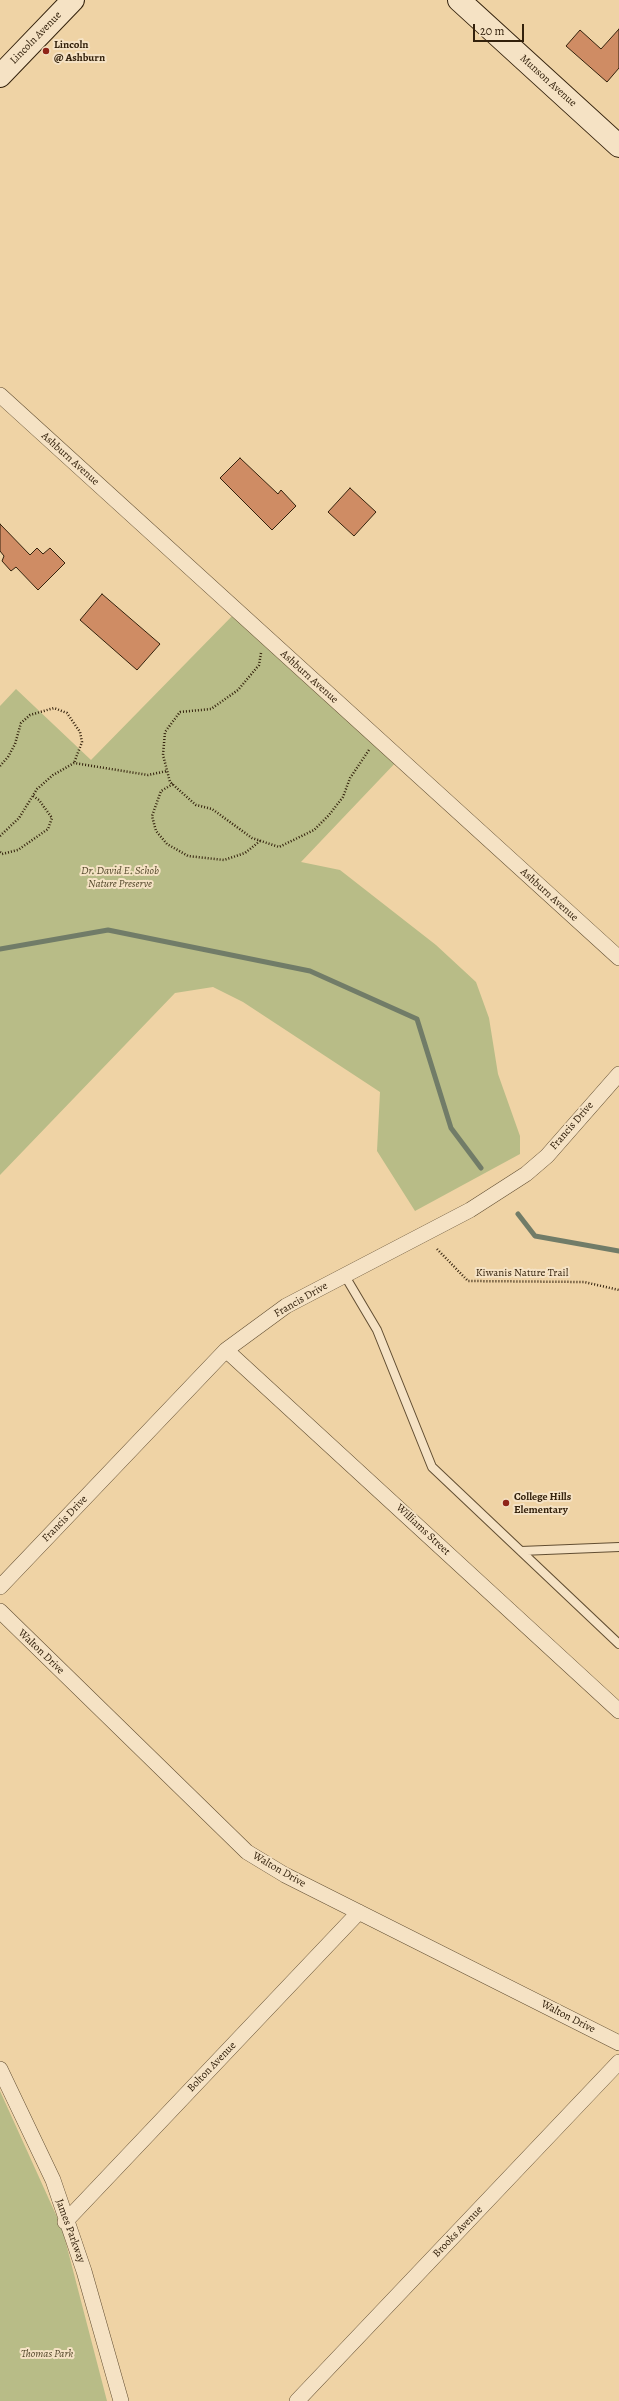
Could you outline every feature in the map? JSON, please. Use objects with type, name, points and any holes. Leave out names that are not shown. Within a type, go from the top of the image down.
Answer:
[{"type":"street","name":"Lincoln Avenue","points":[[0,76],[73,0]]},
{"type":"street","name":"Munson Avenue","points":[[459,0],[617,138]]},
{"type":"street","name":"Ashburn Avenue","points":[[0,395],[619,958]]},
{"type":"street","name":"Francis Drive","points":[[0,1587],[226,1350],[286,1306],[470,1210],[526,1174],[546,1156],[619,1074]]},
{"type":"street","name":"Williams Street","points":[[226,1350],[619,1711]]},
{"type":"street","name":"Walton Drive","points":[[0,1611],[247,1852],[284,1875],[619,2043]]},
{"type":"street","name":"Bolton Avenue","points":[[66,2222],[359,1912]]},
{"type":"street","name":"Brooks Avenue","points":[[296,2401],[619,2062]]},
{"type":"street","name":"James Parkway","points":[[0,2068],[53,2180],[66,2222],[84,2271],[121,2401]]},
{"type":"lane","points":[[345,1276],[377,1330],[432,1467],[619,1644]]},
{"type":"lane","points":[[521,1551],[619,1547]]},
{"type":"path","points":[[265,637],[259,665],[238,690],[211,709],[180,712],[165,732],[163,755],[167,771],[173,784],[196,805],[212,809],[232,826],[252,838],[279,847],[314,830],[329,815],[342,797],[350,778],[378,740]]},
{"type":"path","points":[[0,766],[8,758],[15,744],[21,723],[30,715],[54,708],[67,713],[80,732],[82,742],[74,763]]},
{"type":"path","points":[[0,836],[19,818],[32,796],[53,775],[74,763],[148,775],[167,771]]},
{"type":"path","points":[[173,784],[161,791],[152,816],[156,831],[167,844],[188,856],[224,860],[245,853],[260,841]]},
{"type":"path","points":[[0,852],[2,854],[18,850],[48,829],[52,818],[39,800],[32,796]]},
{"type":"path","name":"Kiwanis Nature Trail","points":[[437,1249],[468,1281],[584,1282],[619,1290]]},
{"type":"green space","name":"Dr. David E. Schob Nature Preserve","points":[[237,611],[399,759],[301,862],[340,870],[436,945],[476,982],[489,1018],[498,1074],[520,1136],[520,1154],[415,1211],[377,1151],[380,1092],[243,1002],[213,987],[175,993],[0,1175],[0,706],[16,689],[91,760]]},
{"type":"green space","name":"Thomas Park","points":[[0,2091],[62,2228],[107,2401],[0,2401]]},
{"type":"building","points":[[619,29],[619,68],[607,82],[566,46],[580,30],[601,49]]},
{"type":"building","points":[[240,458],[278,494],[281,490],[296,506],[272,530],[220,478]]},
{"type":"building","points":[[350,488],[376,512],[354,536],[328,512]]},
{"type":"building","points":[[0,524],[30,555],[37,548],[43,554],[50,548],[65,563],[38,590],[16,567],[11,571],[2,561],[4,556],[0,551]]},
{"type":"building","points":[[102,594],[160,644],[137,670],[80,620]]},
{"type":"waterway","points":[[0,949],[108,930],[310,971],[417,1019],[451,1128],[481,1168]]},
{"type":"waterway","points":[[518,1214],[535,1236],[619,1251]]},
{"type":"place","name":"Lincoln @ Ashburn","points":[[46,51]]},
{"type":"place","name":"College Hills Elementary","points":[[506,1503]]}]
